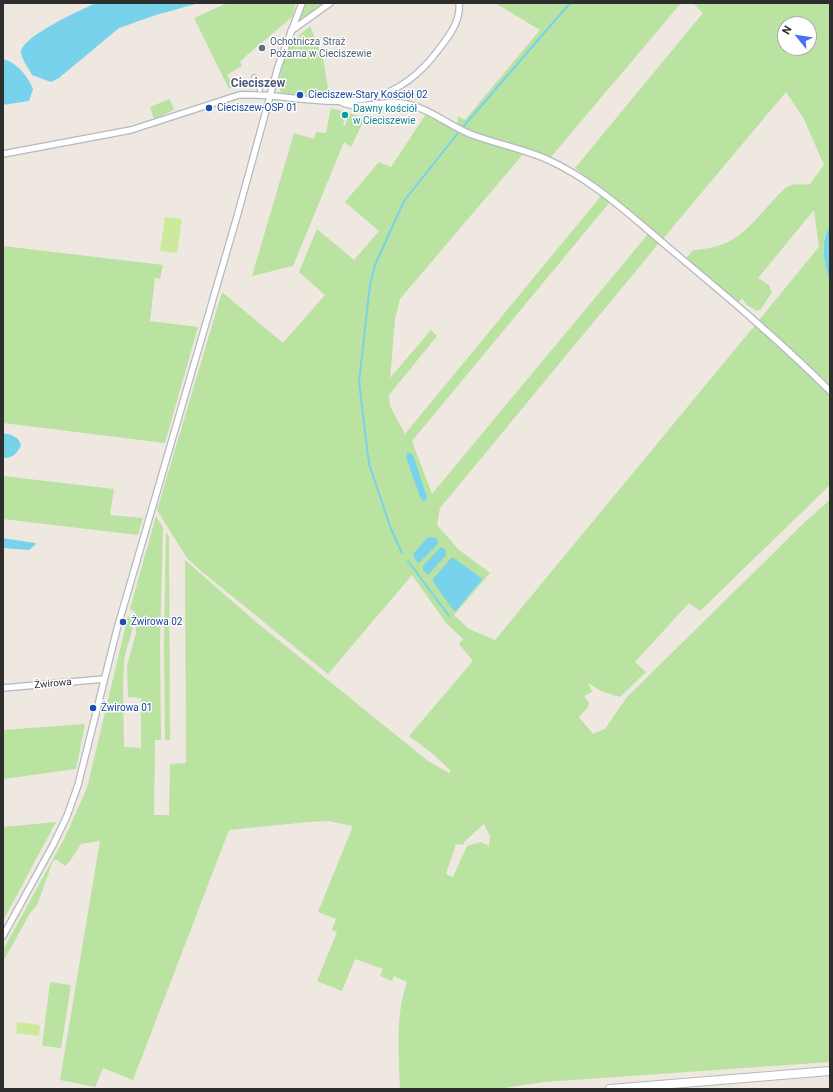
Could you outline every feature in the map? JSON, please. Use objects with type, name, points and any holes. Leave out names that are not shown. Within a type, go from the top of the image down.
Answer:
[{"type":"main road","points":[[610,1089],[830,1071]]},
{"type":"street","points":[[3,936],[53,845],[73,801],[104,679],[278,67],[302,3]]},
{"type":"street","points":[[291,32],[330,3]]},
{"type":"street","points":[[3,154],[124,132],[234,96],[251,94],[341,102],[379,96],[412,80],[433,58],[457,21],[459,3]]},
{"type":"street","points":[[254,77],[260,90]]},
{"type":"street","points":[[341,102],[355,106],[392,102],[415,106],[470,134],[543,158],[568,170],[619,207],[765,328],[830,391]]},
{"type":"street","name":"Żwirowa","points":[[3,688],[104,679]]},
{"type":"green space","points":[[227,3],[296,4],[292,17],[246,56],[240,62],[242,66],[227,75],[234,86],[229,89],[194,18]]},
{"type":"green space","points":[[306,3],[326,3],[298,23]]},
{"type":"green space","points":[[495,3],[681,3],[551,157],[499,142],[457,125],[458,116],[465,120],[540,30]]},
{"type":"green space","points":[[693,3],[830,3],[830,226],[825,235],[823,250],[830,284],[830,385],[759,320],[819,247],[814,210],[758,278],[769,285],[772,292],[761,309],[757,311],[747,305],[742,298],[739,302],[685,260],[693,250],[718,246],[737,237],[745,231],[783,190],[792,185],[810,184],[824,165],[804,119],[786,92],[662,240],[575,168],[703,13]]},
{"type":"green space","points":[[310,26],[323,58],[329,95],[282,94],[279,83],[287,52],[293,41]]},
{"type":"green space","points":[[170,99],[174,110],[154,119],[150,107]]},
{"type":"green space","points":[[331,108],[347,113],[343,125],[345,126],[349,113],[365,118],[351,147],[344,142],[293,266],[252,276],[294,133],[314,139],[316,132],[326,133]]},
{"type":"green space","points":[[426,114],[462,134],[495,146],[524,153],[400,299],[395,319],[390,378],[431,330],[437,336],[389,395],[390,406],[405,434],[601,196],[610,202],[412,441],[432,494],[648,234],[659,243],[440,508],[437,525],[458,549],[490,573],[454,615],[469,629],[495,640],[756,324],[830,394],[830,485],[700,611],[689,603],[635,662],[646,672],[620,697],[601,691],[588,683],[592,692],[584,696],[589,702],[588,707],[579,717],[593,734],[605,729],[627,697],[806,521],[830,500],[830,1062],[544,1082],[497,1089],[400,1089],[399,1021],[403,995],[407,982],[394,976],[392,981],[380,976],[383,969],[355,959],[342,991],[317,981],[337,932],[332,930],[336,919],[318,912],[353,826],[329,821],[229,830],[133,1080],[103,1068],[95,1087],[60,1080],[100,841],[81,844],[65,866],[56,859],[53,861],[37,905],[30,913],[3,962],[3,950],[64,839],[87,788],[128,616],[133,621],[124,663],[124,747],[141,748],[141,698],[128,697],[127,666],[136,633],[135,613],[130,609],[156,516],[163,528],[160,640],[161,740],[155,740],[154,815],[169,815],[170,764],[186,763],[185,560],[256,622],[428,761],[449,773],[451,771],[433,754],[409,736],[473,661],[459,644],[463,639],[446,623],[412,575],[328,674],[187,558],[157,510],[222,292],[283,343],[325,295],[299,272],[317,229],[354,260],[379,231],[345,202],[379,162],[391,167]],"holes":[[[452,558],[482,578],[456,611],[432,580]],[[484,824],[490,836],[489,846],[481,842],[467,846],[453,877],[446,874],[456,844],[463,845],[465,841]]]},
{"type":"green space","points":[[165,217],[182,219],[177,253],[160,251]]},
{"type":"green space","points":[[3,246],[163,265],[160,279],[155,278],[150,321],[198,327],[165,443],[3,423]]},
{"type":"green space","points":[[3,476],[114,489],[110,515],[143,518],[138,535],[3,519]]},
{"type":"green space","points":[[166,532],[169,537],[170,740],[165,740],[164,650]]},
{"type":"green space","points":[[85,724],[76,769],[3,779],[3,730]]},
{"type":"green space","points":[[56,822],[3,921],[3,827]]},
{"type":"green space","points":[[50,982],[71,985],[61,1048],[42,1046]]},
{"type":"green space","points":[[17,1022],[40,1025],[39,1036],[16,1033]]},
{"type":"water","points":[[96,3],[199,3],[156,15],[119,28],[59,78],[51,82],[32,75],[21,53],[23,47],[30,39],[52,25]]},
{"type":"water","points":[[3,59],[17,66],[28,79],[33,89],[29,101],[3,105]]},
{"type":"water","points":[[830,226],[830,284],[824,255],[824,240]]},
{"type":"water","points":[[3,433],[12,435],[20,442],[21,445],[18,451],[12,456],[3,458]]},
{"type":"water","points":[[408,452],[413,455],[427,497],[424,502],[420,497],[406,457]]},
{"type":"water","points":[[428,537],[437,538],[438,544],[419,563],[415,560],[413,554]]},
{"type":"water","points":[[3,538],[36,544],[29,550],[3,548]]},
{"type":"water","points":[[441,547],[446,550],[446,555],[428,575],[423,570],[423,566]]},
{"type":"water","points":[[452,557],[482,578],[456,611],[453,610],[432,580]]},
{"type":"waterway","points":[[463,127],[570,3]]},
{"type":"waterway","points":[[402,553],[391,529],[369,464],[359,382],[370,285],[375,265],[404,201],[458,133]]},
{"type":"waterway","points":[[408,561],[449,616]]},
{"type":"place","name":"Ochotnicza Straż Pożarna w Cieciszewie","points":[[262,48]]},
{"type":"place","name":"Cieciszew-Stary Kościół 02","points":[[300,95]]},
{"type":"place","name":"Cieciszew-OSP 01","points":[[209,108]]},
{"type":"place","name":"Dawny kościół w Cieciszewie","points":[[345,115]]},
{"type":"place","name":"Żwirowa 02","points":[[123,622]]},
{"type":"place","name":"Żwirowa 01","points":[[93,708]]},
{"type":"district","name":"Cieciszew","points":[[258,84]]}]
